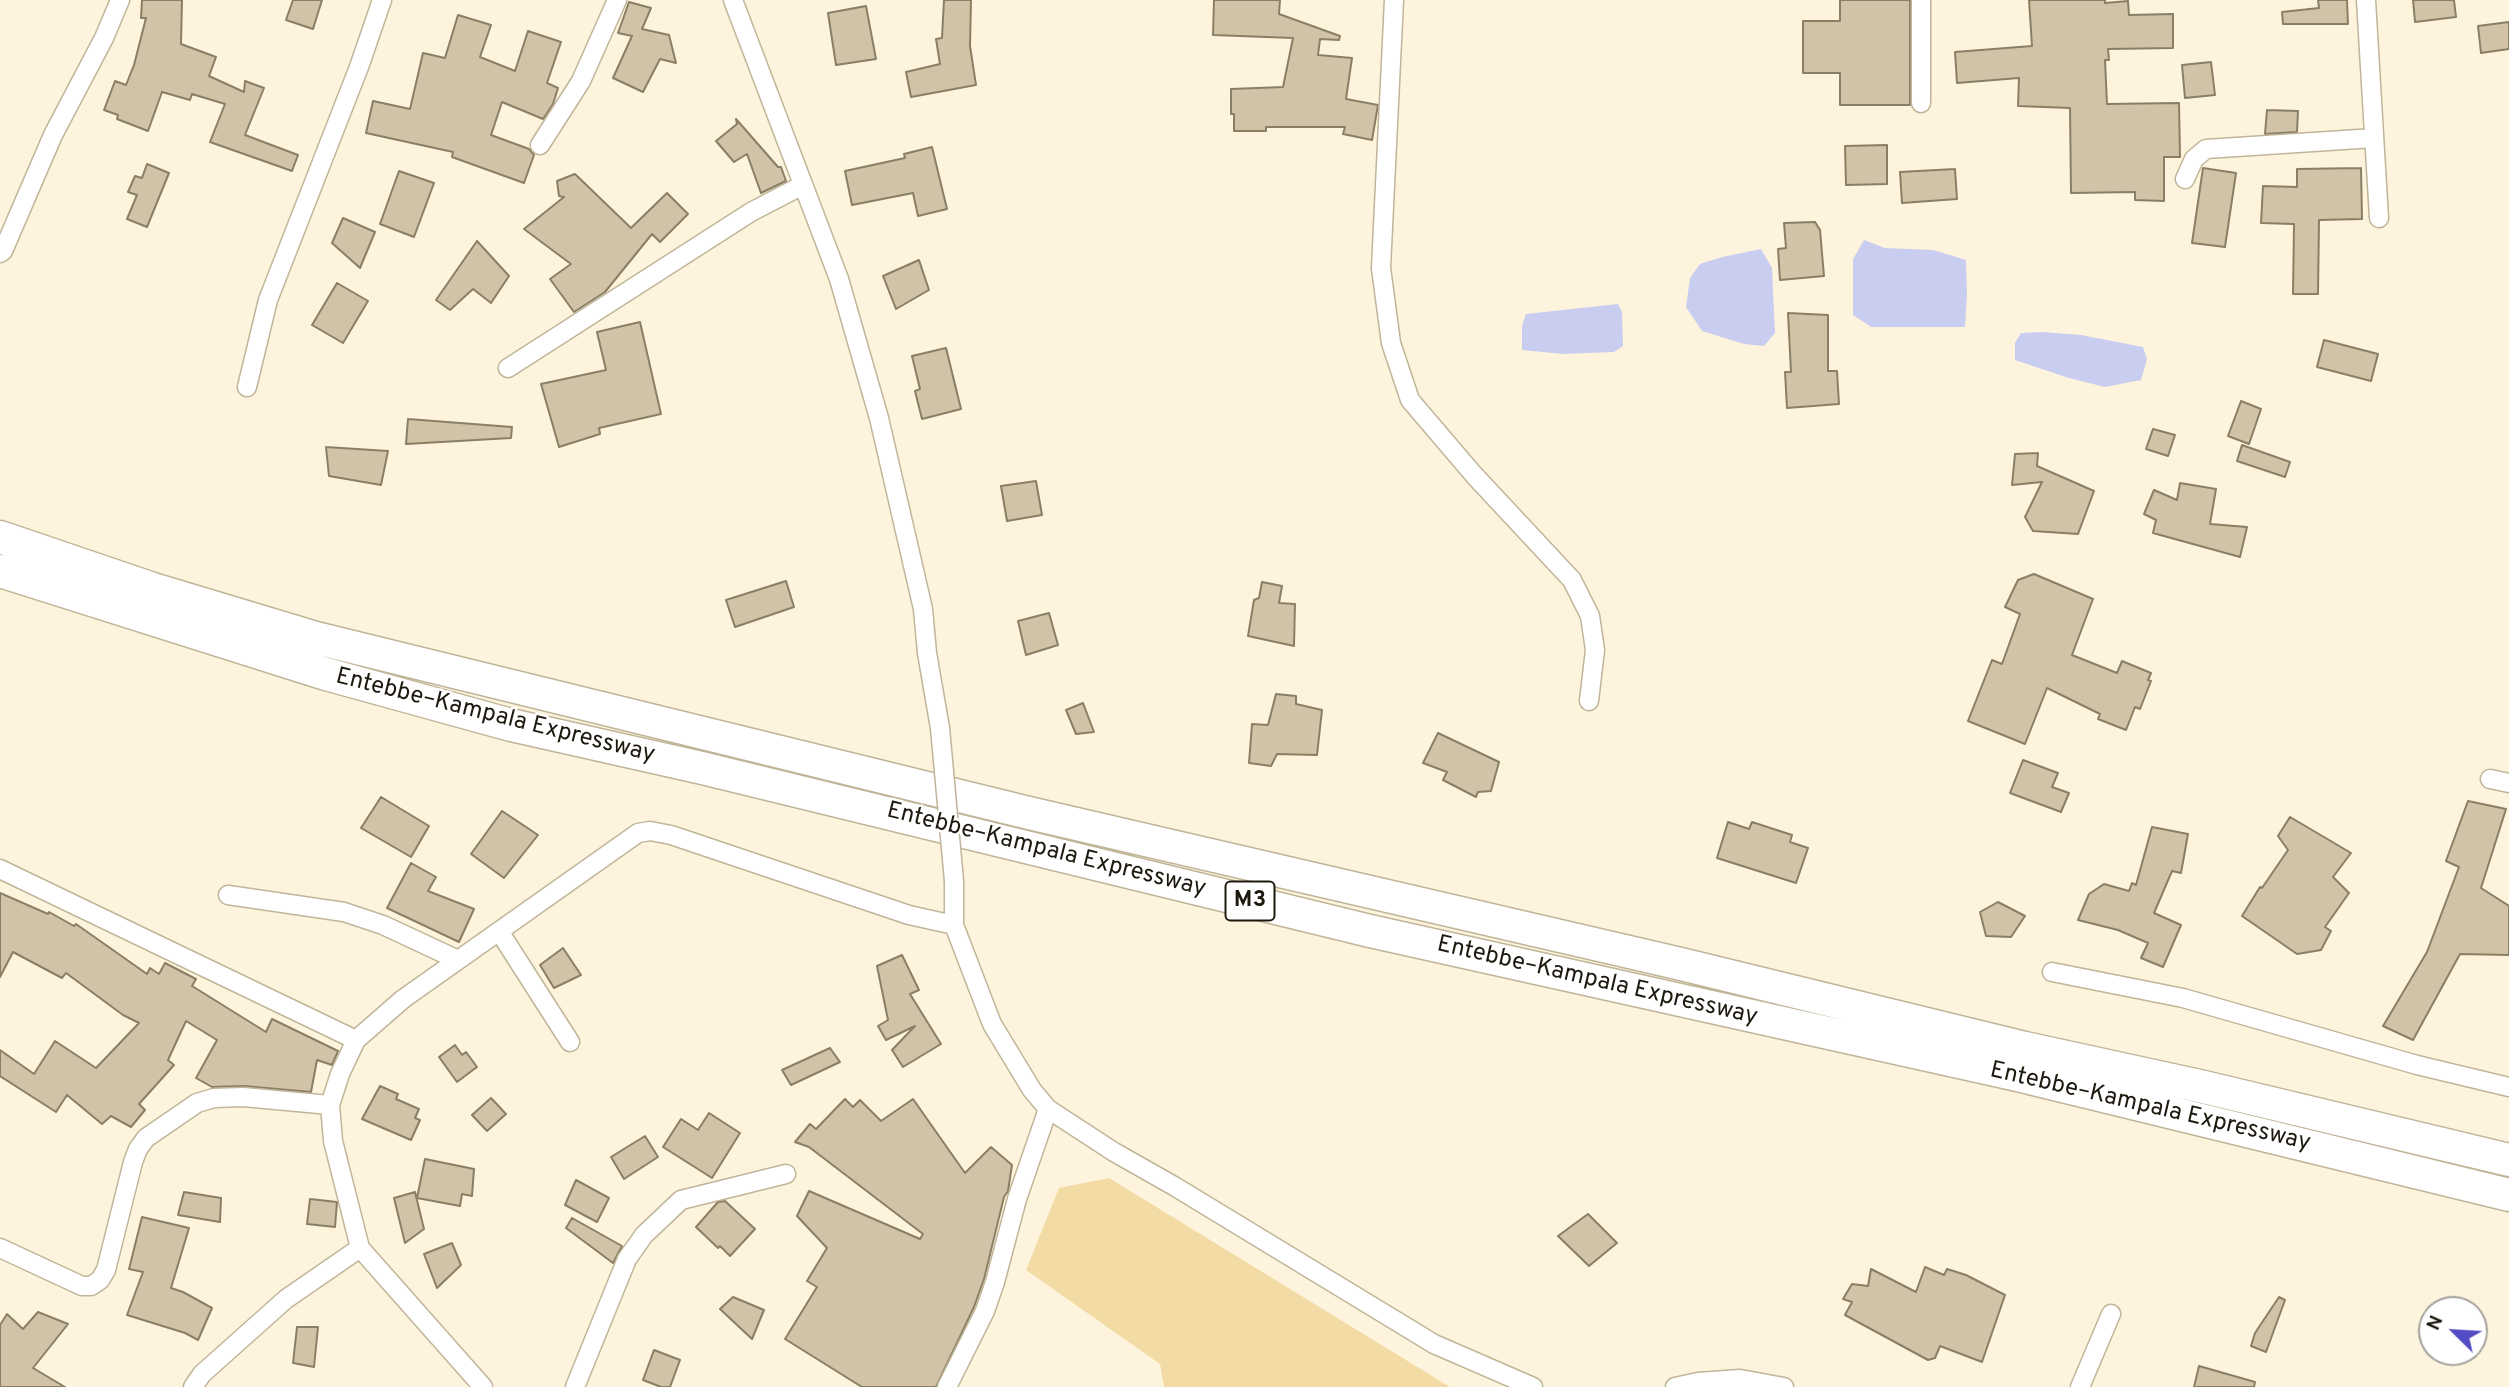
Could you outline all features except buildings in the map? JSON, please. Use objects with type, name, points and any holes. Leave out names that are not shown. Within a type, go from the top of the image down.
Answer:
[{"type":"highway","name":"Entebbe–Kampala Expressway","points":[[0,537],[153,589],[316,638],[1055,820],[1681,964],[2025,1048],[2204,1087],[2509,1160]]},
{"type":"highway","name":"Entebbe–Kampala Expressway","points":[[0,571],[326,674],[511,725],[715,771],[1370,931],[2017,1075],[2509,1195]]},
{"type":"street","points":[[0,253],[53,135],[104,38],[120,0]]},
{"type":"street","points":[[247,387],[268,300],[359,67],[382,0]]},
{"type":"street","points":[[540,145],[581,81],[617,0]]},
{"type":"street","points":[[733,0],[839,279],[879,418],[923,609],[927,653],[940,728],[954,881],[954,925],[992,1024],[1032,1090],[1048,1109],[1114,1152],[1434,1344],[1533,1387]]},
{"type":"street","points":[[1394,0],[1381,268],[1391,343],[1409,400],[1474,475],[1572,580],[1590,616],[1592,628],[1595,650],[1589,701]]},
{"type":"street","points":[[1921,0],[1921,103]]},
{"type":"street","points":[[2366,0],[2379,218]]},
{"type":"street","points":[[2185,179],[2194,159],[2206,149],[2374,138]]},
{"type":"street","points":[[508,368],[751,212],[803,185]]},
{"type":"street","points":[[2490,779],[2509,783]]},
{"type":"street","points":[[483,1387],[360,1248],[333,1141],[330,1105],[340,1074],[356,1040],[403,999],[638,834],[650,831],[671,835],[909,915],[954,925]]},
{"type":"street","points":[[0,869],[356,1040]]},
{"type":"street","points":[[228,895],[344,912],[383,925],[458,960]]},
{"type":"street","points":[[499,932],[570,1042]]},
{"type":"street","points":[[2052,972],[2183,998],[2417,1065],[2509,1087]]},
{"type":"street","points":[[0,1248],[82,1286],[91,1286],[100,1280],[106,1270],[133,1162],[146,1138],[197,1102],[214,1098],[243,1097],[330,1105]]},
{"type":"street","points":[[947,1387],[985,1311],[1017,1199],[1048,1109]]},
{"type":"street","points":[[575,1387],[627,1259],[644,1235],[681,1200],[786,1174]]},
{"type":"street","points":[[193,1387],[202,1374],[286,1299],[360,1248]]},
{"type":"street","points":[[2080,1387],[2111,1314]]},
{"type":"street","points":[[1675,1387],[1698,1382],[1740,1379],[1784,1387]]},
{"type":"shaded area","points":[[1109,1178],[1450,1387],[1164,1387],[1160,1364],[1026,1270],[1059,1188]]},
{"type":"water","points":[[1864,240],[1885,248],[1933,250],[1966,260],[1965,327],[1871,327],[1853,315],[1853,259]]},
{"type":"water","points":[[1761,249],[1772,268],[1775,333],[1764,346],[1744,344],[1702,331],[1686,307],[1690,278],[1700,264]]},
{"type":"water","points":[[1618,304],[1622,312],[1623,346],[1614,352],[1563,354],[1522,350],[1522,326],[1526,314]]},
{"type":"water","points":[[2021,333],[2081,335],[2143,347],[2147,359],[2141,380],[2105,387],[2015,360],[2015,343]]}]
